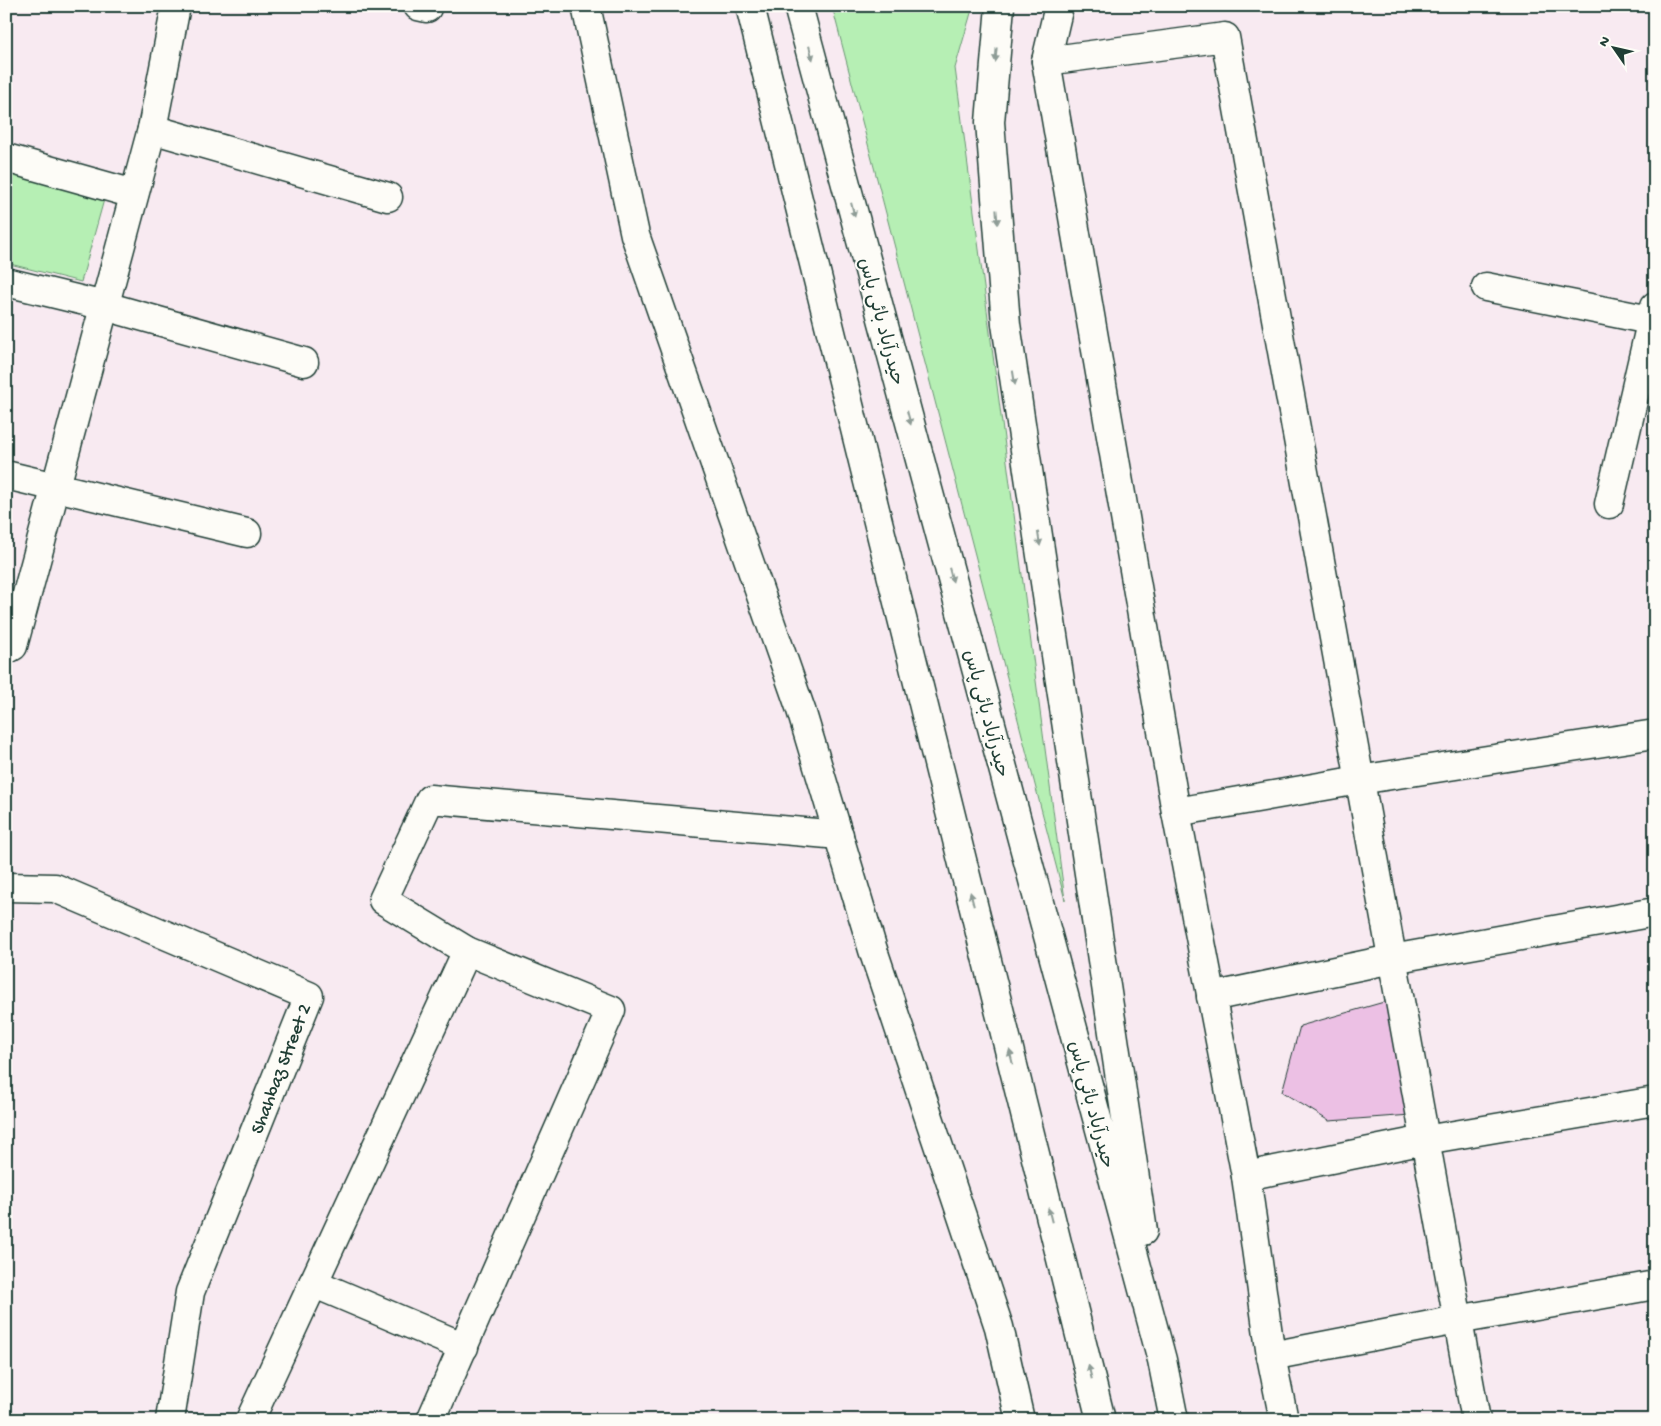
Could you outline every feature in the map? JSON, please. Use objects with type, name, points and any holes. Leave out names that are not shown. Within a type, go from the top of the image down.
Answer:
[{"type":"main road","points":[[6,650],[13,646],[152,129],[176,6]]},
{"type":"main road","points":[[586,6],[635,235],[801,710],[873,950],[999,1327],[1020,1420]]},
{"type":"main road","points":[[750,6],[1101,1420]]},
{"type":"main road","name":"حیدرآباد بائی پاس","points":[[798,6],[1162,1360],[1174,1420]]},
{"type":"main road","points":[[1000,6],[990,122],[1006,324],[1162,1360]]},
{"type":"main road","points":[[1059,6],[1046,61],[1176,812],[1246,1176],[1271,1356],[1284,1420]]},
{"type":"main road","points":[[1046,61],[1225,37],[1476,1420]]},
{"type":"main road","points":[[152,129],[388,196]]},
{"type":"main road","points":[[6,158],[134,194]]},
{"type":"main road","points":[[6,282],[105,306],[304,362]]},
{"type":"main road","points":[[1486,287],[1654,315],[1609,504]]},
{"type":"main road","points":[[6,476],[247,533]]},
{"type":"main road","points":[[1176,812],[1359,780],[1655,734]]},
{"type":"main road","points":[[431,1420],[611,1010],[467,951],[383,900],[430,799],[839,835]]},
{"type":"main road","name":"Shahbaz Street 2","points":[[6,887],[56,888],[309,996],[190,1292],[170,1420]]},
{"type":"main road","points":[[1212,997],[1392,959],[1655,912]]},
{"type":"main road","points":[[250,1420],[467,951]]},
{"type":"main road","points":[[1246,1176],[1425,1140],[1655,1101]]},
{"type":"main road","points":[[314,1283],[464,1347]]},
{"type":"main road","points":[[1271,1356],[1457,1320],[1655,1285]]},
{"type":"green space","points":[[832,6],[973,6],[955,68],[1065,900]]},
{"type":"green space","points":[[6,168],[105,196],[81,282],[6,263]]},
{"type":"building","points":[[1391,1000],[1411,1115],[1329,1121],[1282,1092],[1300,1026]]}]
